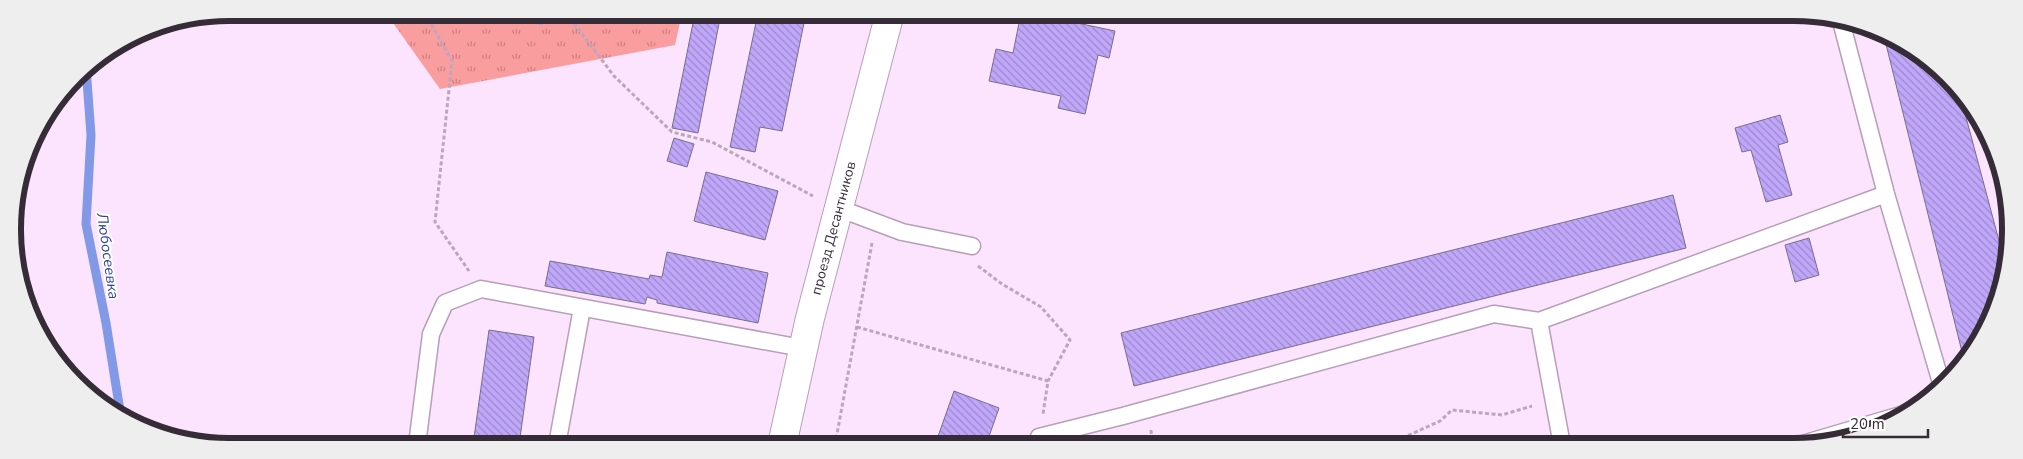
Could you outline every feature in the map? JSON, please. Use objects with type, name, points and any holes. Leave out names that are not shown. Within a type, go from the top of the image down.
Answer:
[{"type":"street","name":"проезд Десантников","points":[[783,438],[828,203],[887,21]]},
{"type":"lane","points":[[1842,27],[1886,194],[1940,378]]},
{"type":"lane","points":[[1047,438],[1494,314],[1539,321],[1886,194]]},
{"type":"lane","points":[[828,203],[902,232],[972,246]]},
{"type":"lane","points":[[418,438],[431,334],[445,303],[481,289],[802,348]]},
{"type":"lane","points":[[558,438],[582,308]]},
{"type":"lane","points":[[1539,321],[1561,438]]},
{"type":"lane","points":[[1844,432],[1860,427]]},
{"type":"path","points":[[430,21],[452,61],[435,222],[481,289]]},
{"type":"path","points":[[533,21],[540,24],[547,21]]},
{"type":"path","points":[[573,21],[614,76],[672,132],[712,142],[828,203]]},
{"type":"path","points":[[972,246],[978,268],[1041,307],[1070,340],[1048,381],[1038,438]]},
{"type":"path","points":[[857,327],[1048,381]]},
{"type":"path","points":[[1403,438],[1440,421],[1452,410],[1502,415],[1531,406],[1554,403]]},
{"type":"green space","points":[[392,21],[680,21],[675,45],[440,89]]},
{"type":"building","points":[[693,21],[719,21],[698,133],[672,128]]},
{"type":"building","points":[[756,21],[804,21],[782,131],[760,127],[755,152],[730,147]]},
{"type":"building","points":[[1019,21],[1068,21],[1115,31],[1109,58],[1098,55],[1085,114],[1058,108],[1061,96],[989,81],[996,49],[1013,53]]},
{"type":"building","points":[[1886,43],[1909,56],[1931,73],[1964,110],[2001,247],[1998,270],[1991,296],[1974,334],[1962,352]]},
{"type":"building","points":[[1780,115],[1788,142],[1778,145],[1792,195],[1766,202],[1751,150],[1742,152],[1735,128]]},
{"type":"building","points":[[674,138],[694,144],[687,167],[667,161]]},
{"type":"building","points":[[706,172],[778,191],[765,240],[694,221]]},
{"type":"building","points":[[1673,195],[1686,248],[1134,386],[1121,333]]},
{"type":"building","points":[[1809,238],[1819,275],[1795,282],[1785,245]]},
{"type":"building","points":[[667,252],[768,273],[758,323],[657,303],[657,300],[647,297],[645,304],[545,286],[550,261],[649,279],[650,275],[662,277]]},
{"type":"building","points":[[489,330],[534,337],[520,438],[474,438]]},
{"type":"building","points":[[954,391],[999,408],[988,438],[937,438]]},
{"type":"waterway","name":"Любосеевка","points":[[87,78],[91,135],[86,224],[106,323],[119,406]]}]
